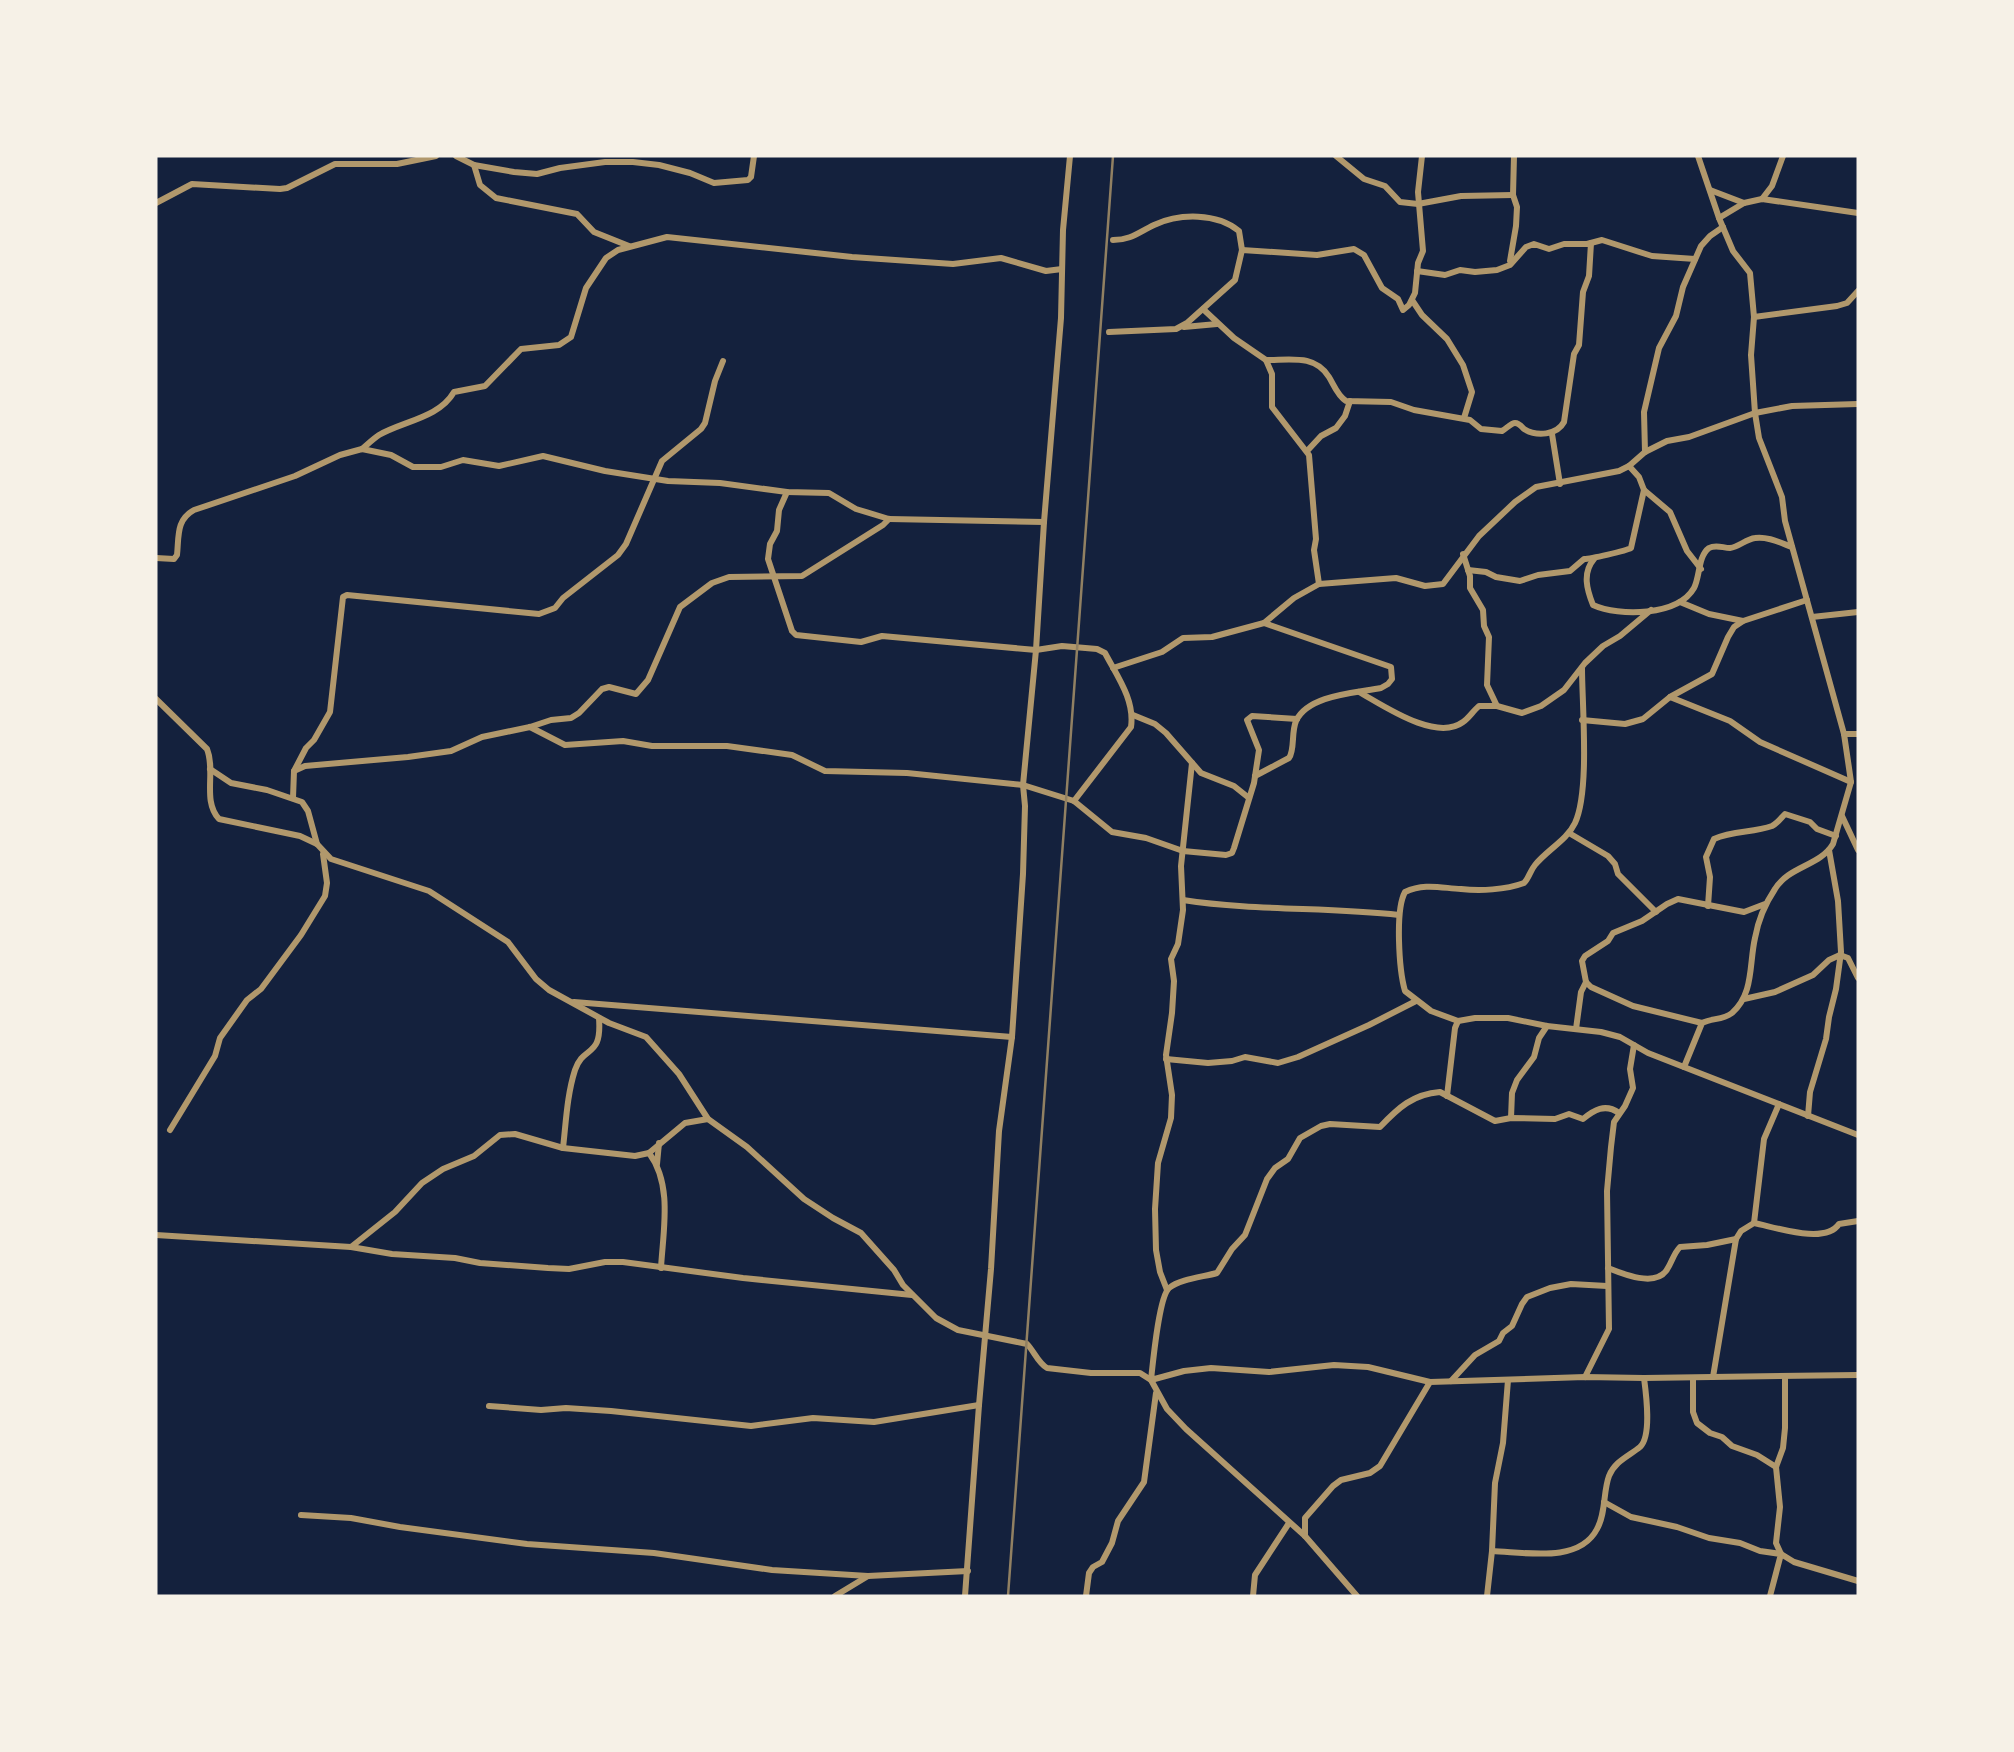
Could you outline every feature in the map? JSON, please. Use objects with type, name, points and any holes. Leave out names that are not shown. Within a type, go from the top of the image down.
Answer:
[{"type":"street","points":[[156,203],[192,184],[280,189],[335,164],[397,164],[436,156]]},
{"type":"street","points":[[456,156],[474,165],[537,174],[605,162],[633,162],[659,165],[722,184],[751,177],[754,156]]},
{"type":"street","points":[[965,1596],[999,1131],[1012,1037],[1023,874],[1023,785],[1061,318],[1070,156]]},
{"type":"street","points":[[1336,156],[1364,179],[1385,186],[1400,202],[1418,204],[1461,196],[1513,195]]},
{"type":"street","points":[[1242,250],[1317,255],[1354,250],[1364,255],[1382,288],[1398,299],[1403,310],[1412,300],[1423,251],[1418,204],[1422,156]]},
{"type":"street","points":[[1510,265],[1517,226],[1517,207],[1513,195],[1514,156]]},
{"type":"street","points":[[1698,156],[1718,218],[1733,251],[1750,273],[1754,317],[1751,355],[1759,438],[1782,497],[1792,547],[1844,734],[1851,782],[1836,836],[1829,850],[1823,857],[1795,869],[1780,881],[1765,904],[1755,938],[1748,988],[1744,999],[1724,1018],[1710,1019],[1702,1023],[1633,1006],[1591,987],[1586,982],[1582,961],[1585,956],[1608,941],[1613,933],[1642,921],[1678,899],[1744,912],[1765,904]]},
{"type":"street","points":[[1762,200],[1772,186],[1783,156]]},
{"type":"street","points":[[474,165],[480,185],[496,198],[577,214],[602,237],[631,246]]},
{"type":"street","points":[[1710,190],[1744,202]]},
{"type":"street","points":[[1718,218],[1744,202],[1762,200],[1858,213]]},
{"type":"street","points":[[1113,240],[1133,237],[1154,224],[1187,216],[1204,217],[1240,231],[1242,250],[1233,284],[1182,327]]},
{"type":"street","points":[[1645,452],[1644,412],[1662,340],[1676,316],[1683,287],[1701,246],[1723,227]]},
{"type":"street","points":[[362,449],[380,435],[429,414],[450,400],[454,392],[485,386],[521,349],[566,342],[571,337],[586,288],[606,258],[631,246],[676,237],[852,257],[953,264],[1000,258],[1046,271],[1062,269]]},
{"type":"street","points":[[1417,271],[1445,275],[1460,270],[1497,270],[1510,265],[1526,247],[1534,244],[1549,249],[1564,244],[1602,240],[1652,257],[1695,259]]},
{"type":"street","points":[[1266,360],[1306,359],[1317,362],[1328,374],[1340,397],[1350,401],[1391,402],[1414,410],[1464,418],[1487,430],[1502,431],[1517,423],[1532,432],[1552,434],[1560,429],[1564,422],[1574,354],[1579,345],[1583,292],[1589,276],[1591,243]]},
{"type":"street","points":[[1754,317],[1837,306],[1847,303],[1858,291]]},
{"type":"street","points":[[1412,300],[1422,315],[1447,339],[1464,365],[1472,392],[1464,418]]},
{"type":"street","points":[[1203,309],[1217,324],[1266,360],[1272,374],[1272,407],[1307,450],[1319,584]]},
{"type":"street","points":[[1109,332],[1217,324]]},
{"type":"street","points":[[293,798],[294,771],[300,757],[314,740],[330,712],[343,597],[347,595],[547,613],[618,555],[636,525],[653,478],[667,454],[701,429],[705,423],[715,381],[723,361]]},
{"type":"street","points":[[1307,450],[1321,436],[1335,428],[1345,416],[1350,401]]},
{"type":"street","points":[[1113,668],[1162,652],[1183,638],[1212,637],[1264,622],[1294,598],[1319,584],[1396,578],[1435,586],[1443,584],[1463,554],[1514,502],[1536,488],[1601,476],[1629,466],[1645,452],[1667,441],[1755,413],[1792,406],[1858,404]]},
{"type":"street","points":[[1552,434],[1560,484]]},
{"type":"street","points":[[156,558],[174,559],[177,555],[181,521],[194,510],[295,476],[340,454],[362,449],[391,455],[413,467],[441,467],[463,460],[499,466],[542,456],[605,471],[668,481],[720,483],[787,492],[829,493],[856,509],[889,519],[1044,522]]},
{"type":"street","points":[[1629,466],[1639,477],[1644,491],[1670,512],[1688,551],[1701,569]]},
{"type":"street","points":[[1644,491],[1631,548],[1603,554],[1590,562],[1587,590],[1593,605],[1605,611],[1629,614],[1680,602],[1692,592],[1704,554],[1710,548],[1734,548],[1755,538],[1792,547]]},
{"type":"street","points":[[787,492],[777,516],[777,531],[768,559],[792,631],[796,635],[861,642],[882,636],[1036,650],[1062,646],[1097,649],[1105,653],[1131,704],[1131,727],[1074,801]]},
{"type":"street","points":[[294,771],[312,764],[451,751],[482,737],[551,720],[571,718],[603,689],[609,687],[631,693],[640,691],[648,680],[680,607],[712,583],[729,577],[802,576],[889,519]]},
{"type":"street","points":[[1463,554],[1470,588],[1483,610],[1484,626],[1489,637],[1487,685],[1497,706]]},
{"type":"street","points":[[1468,570],[1520,581],[1570,570],[1584,559],[1594,559]]},
{"type":"street","points":[[1582,720],[1625,724],[1643,719],[1671,697],[1712,674],[1734,627],[1743,621],[1807,600]]},
{"type":"street","points":[[1680,602],[1709,614],[1743,621]]},
{"type":"street","points":[[1359,692],[1425,726],[1437,728],[1450,728],[1464,722],[1479,706],[1497,706],[1522,713],[1531,711],[1564,690],[1581,668],[1604,646],[1651,610]]},
{"type":"street","points":[[1812,617],[1858,612]]},
{"type":"street","points":[[1255,776],[1289,758],[1292,754],[1292,736],[1297,719],[1313,702],[1388,684],[1392,679],[1391,667],[1290,630],[1266,625],[1264,622]]},
{"type":"street","points":[[1581,668],[1583,786],[1581,807],[1575,823],[1569,833],[1534,866],[1524,883],[1464,890],[1425,886],[1405,892],[1399,915],[1404,986],[1408,994],[1431,1011],[1458,1021],[1508,1018],[1620,1037],[1648,1053],[1858,1135]]},
{"type":"street","points":[[1671,697],[1730,721],[1753,739],[1851,782]]},
{"type":"street","points":[[156,699],[207,749],[210,760],[211,803],[213,813],[219,819],[286,832],[317,844]]},
{"type":"street","points":[[1133,715],[1160,728],[1201,773],[1234,786],[1249,798]]},
{"type":"street","points":[[530,727],[565,745],[623,741],[652,746],[727,746],[792,755],[825,771],[907,773],[1023,785],[1074,801],[1112,832],[1146,838],[1183,851],[1226,855],[1232,853],[1255,776],[1259,750],[1247,720],[1297,719]]},
{"type":"street","points":[[1844,734],[1858,734]]},
{"type":"street","points":[[1167,1290],[1156,1250],[1155,1217],[1158,1163],[1171,1118],[1172,1095],[1166,1059],[1174,981],[1171,959],[1178,944],[1183,851],[1192,763]]},
{"type":"street","points":[[170,1130],[215,1056],[220,1038],[247,1000],[261,989],[301,935],[325,896],[327,883],[323,854],[317,844],[308,811],[302,802],[267,789],[231,783],[210,769]]},
{"type":"street","points":[[1707,905],[1710,877],[1706,857],[1714,839],[1731,832],[1754,831],[1771,826],[1785,814],[1810,822],[1817,829],[1836,836]]},
{"type":"street","points":[[1842,815],[1858,850]]},
{"type":"street","points":[[1569,833],[1608,856],[1615,864],[1618,874],[1656,912]]},
{"type":"street","points":[[1808,1116],[1810,1092],[1826,1039],[1840,955],[1838,901],[1829,850]]},
{"type":"street","points":[[323,854],[429,891],[508,942],[536,979],[570,1002],[599,1018],[646,1037],[679,1074],[708,1119],[747,1147],[804,1199],[860,1233],[894,1270],[902,1285],[929,1312],[947,1326],[1027,1344],[1042,1366],[1047,1368],[1091,1373],[1140,1373],[1151,1380],[1184,1371],[1211,1368],[1269,1372],[1334,1365],[1368,1367],[1430,1382],[1585,1377],[1858,1375]]},
{"type":"street","points":[[1182,900],[1399,915]]},
{"type":"street","points":[[1744,999],[1774,992],[1813,975],[1829,960],[1840,955],[1848,958],[1858,978]]},
{"type":"street","points":[[1576,1028],[1581,992],[1586,982]]},
{"type":"street","points":[[1166,1059],[1208,1063],[1245,1057],[1278,1063],[1298,1057],[1416,1001]]},
{"type":"street","points":[[570,1002],[1012,1037]]},
{"type":"street","points":[[563,1148],[568,1102],[575,1072],[580,1062],[598,1043],[599,1018]]},
{"type":"street","points":[[1447,1096],[1458,1021]]},
{"type":"street","points":[[1684,1067],[1702,1023]]},
{"type":"street","points":[[1511,1118],[1512,1093],[1517,1080],[1534,1057],[1539,1038],[1548,1026]]},
{"type":"street","points":[[1585,1377],[1608,1333],[1607,1191],[1612,1133],[1619,1113],[1633,1088],[1630,1069],[1634,1045]]},
{"type":"street","points":[[1632,1058],[1648,1053]]},
{"type":"street","points":[[1357,1596],[1305,1536],[1195,1438],[1167,1409],[1151,1380],[1161,1305],[1167,1290],[1173,1285],[1217,1273],[1232,1249],[1245,1236],[1275,1168],[1288,1159],[1300,1138],[1321,1126],[1330,1124],[1380,1128],[1397,1110],[1416,1097],[1440,1091],[1495,1121],[1511,1118],[1555,1119],[1569,1114],[1583,1119],[1590,1112],[1601,1108],[1619,1113]]},
{"type":"street","points":[[1754,1223],[1764,1139],[1779,1104]]},
{"type":"street","points":[[351,1247],[395,1212],[422,1183],[443,1169],[474,1156],[500,1136],[515,1135],[563,1148],[625,1156],[649,1153],[685,1124],[708,1119]]},
{"type":"street","points":[[657,1164],[659,1143]]},
{"type":"street","points":[[649,1153],[661,1176],[664,1203],[662,1268]]},
{"type":"street","points":[[1713,1377],[1736,1239],[1741,1231],[1754,1223],[1815,1234],[1835,1230],[1839,1224],[1858,1221]]},
{"type":"street","points":[[156,1235],[351,1247],[392,1254],[548,1268],[569,1269],[605,1262],[623,1262],[743,1278],[800,1282],[828,1288],[871,1289],[912,1295]]},
{"type":"street","points":[[1608,1268],[1638,1278],[1657,1278],[1666,1272],[1673,1255],[1680,1247],[1736,1239]]},
{"type":"street","points":[[1451,1381],[1467,1361],[1499,1341],[1503,1333],[1512,1326],[1527,1297],[1570,1284],[1607,1286]]},
{"type":"street","points":[[1770,1596],[1781,1554],[1776,1543],[1780,1507],[1776,1467],[1786,1428],[1786,1377]]},
{"type":"street","points":[[1492,1551],[1544,1553],[1571,1550],[1586,1542],[1598,1529],[1609,1476],[1616,1465],[1640,1447],[1646,1437],[1644,1378]]},
{"type":"street","points":[[1693,1378],[1693,1412],[1697,1423],[1732,1446],[1757,1455],[1776,1467]]},
{"type":"street","points":[[1487,1596],[1495,1483],[1503,1443],[1508,1380]]},
{"type":"street","points":[[1305,1536],[1305,1518],[1333,1486],[1341,1480],[1370,1473],[1380,1466],[1430,1382]]},
{"type":"street","points":[[1086,1596],[1089,1573],[1102,1562],[1112,1544],[1118,1521],[1144,1482],[1156,1391]]},
{"type":"street","points":[[489,1406],[666,1415],[751,1426],[813,1418],[874,1422],[979,1405]]},
{"type":"street","points":[[1604,1502],[1631,1517],[1677,1527],[1709,1538],[1741,1543],[1760,1551],[1781,1554],[1794,1562],[1858,1581]]},
{"type":"street","points":[[301,1515],[351,1518],[527,1545],[604,1549],[772,1570],[868,1576],[968,1571]]},
{"type":"street","points":[[1254,1596],[1255,1575],[1289,1523]]},
{"type":"street","points":[[835,1596],[868,1576]]},
{"type":"railway","points":[[1008,1596],[1113,156]]}]
